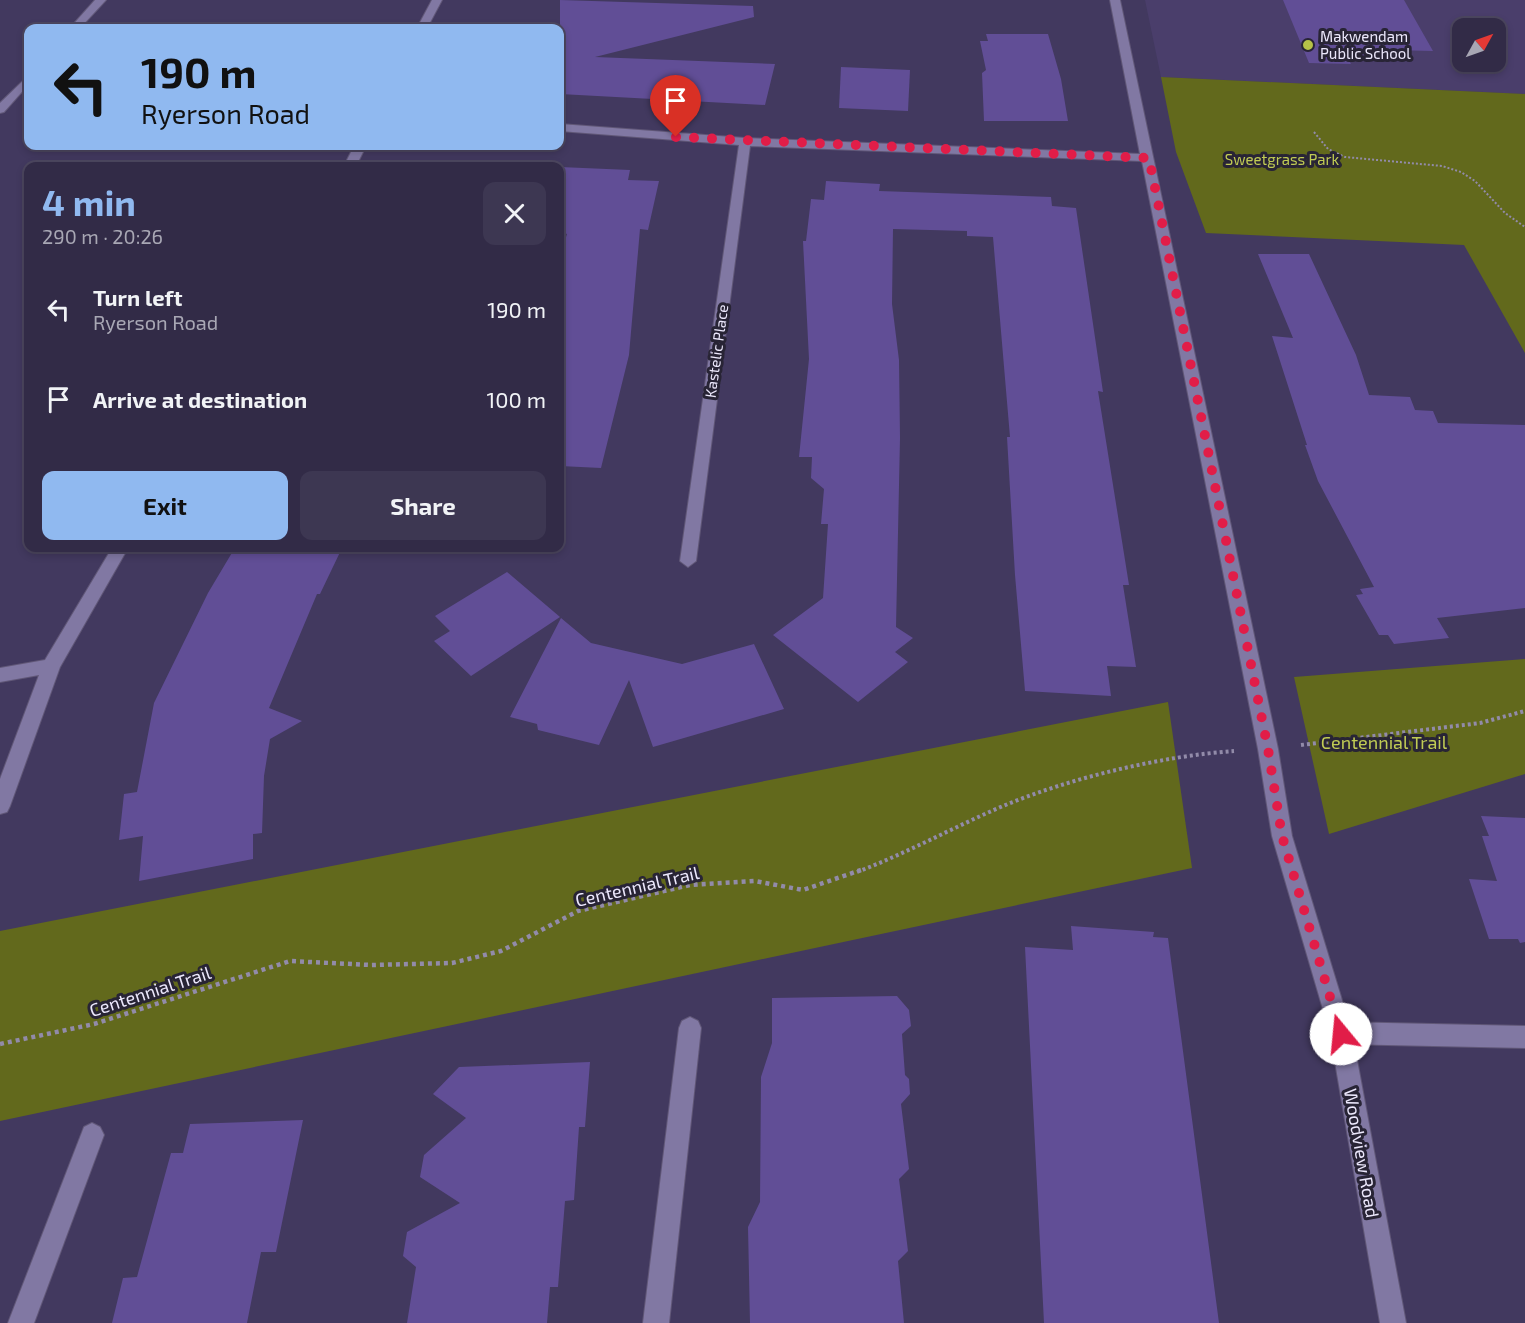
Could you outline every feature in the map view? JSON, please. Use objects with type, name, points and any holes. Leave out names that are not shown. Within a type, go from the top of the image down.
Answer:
[{"type":"street","points":[[79,24],[101,0]]},
{"type":"street","points":[[424,24],[437,0]]},
{"type":"street","name":"Woodview Road","points":[[1115,0],[1268,749],[1282,836],[1341,1034],[1392,1323]]},
{"type":"street","points":[[0,110],[24,83]]},
{"type":"street","points":[[564,128],[745,142],[1149,158]]},
{"type":"street","name":"Kastelic Place","points":[[688,561],[745,142]]},
{"type":"street","points":[[0,806],[51,666],[118,552]]},
{"type":"street","points":[[0,675],[51,666]]},
{"type":"street","points":[[657,1323],[690,1028]]},
{"type":"street","points":[[1341,1034],[1525,1037]]},
{"type":"street","points":[[21,1323],[92,1135]]},
{"type":"path","points":[[1314,132],[1328,149],[1345,157],[1442,166],[1461,172],[1475,181],[1505,213],[1525,227]]},
{"type":"path","name":"Centennial Trail","points":[[0,1044],[94,1024],[290,961],[372,965],[452,963],[501,951],[578,910],[690,885],[755,881],[803,890],[860,870],[1006,805],[1099,775],[1192,754],[1268,749],[1480,723],[1525,711]]},
{"type":"shaded area","name":"Makwendam Public School","points":[[1145,0],[1525,0],[1525,94],[1161,77]]},
{"type":"green space","name":"Sweetgrass Park","points":[[1161,77],[1525,94],[1525,353],[1464,245],[1206,233],[1176,152]]},
{"type":"green space","name":"Centennial Trail","points":[[1525,659],[1525,774],[1329,834],[1294,677]]},
{"type":"green space","points":[[1168,702],[1192,868],[0,1121],[0,931]]},
{"type":"building","points":[[560,0],[753,6],[754,17],[595,57],[775,64],[765,105],[564,94],[564,24],[560,24]]},
{"type":"building","points":[[1283,0],[1404,0],[1433,51],[1390,50],[1394,56],[1346,54],[1351,64],[1309,63]]},
{"type":"building","points":[[986,34],[1048,34],[1061,79],[1068,121],[984,121],[982,73],[986,70],[980,41],[988,41]]},
{"type":"building","points":[[841,67],[910,70],[908,111],[839,108]]},
{"type":"building","points":[[564,167],[630,170],[628,180],[659,181],[648,230],[640,229],[629,355],[601,468],[564,466],[564,243],[567,234],[564,233]]},
{"type":"building","points":[[826,181],[880,184],[879,191],[1051,197],[1052,206],[1076,208],[1103,392],[1098,391],[1129,585],[1123,585],[1136,667],[1107,666],[1111,696],[1025,691],[1015,575],[1007,437],[1010,437],[993,237],[967,236],[967,231],[893,229],[892,304],[899,360],[900,438],[896,627],[913,638],[895,652],[908,662],[858,702],[773,635],[823,598],[828,524],[821,524],[824,489],[811,478],[812,457],[799,457],[809,359],[803,241],[806,241],[811,199],[824,200]]},
{"type":"building","points":[[1258,254],[1309,254],[1356,355],[1369,395],[1410,397],[1415,410],[1433,411],[1438,423],[1525,425],[1525,608],[1437,618],[1449,638],[1394,644],[1388,635],[1379,635],[1356,595],[1363,594],[1360,589],[1374,587],[1318,481],[1305,445],[1307,445],[1272,336],[1293,338]]},
{"type":"building","points":[[232,552],[251,554],[252,552],[340,552],[320,594],[317,594],[269,708],[302,721],[270,739],[264,776],[262,833],[253,834],[253,859],[139,881],[143,836],[119,840],[124,794],[137,792],[154,703],[208,593]]},
{"type":"building","points":[[507,572],[560,617],[471,676],[434,641],[450,631],[435,616]]},
{"type":"building","points":[[561,618],[591,643],[682,664],[754,644],[784,709],[653,747],[629,680],[599,745],[538,730],[537,724],[510,717]]},
{"type":"building","points":[[1481,816],[1525,818],[1525,942],[1520,943],[1518,939],[1489,939],[1469,879],[1497,881],[1482,836],[1489,836]]},
{"type":"building","points":[[1071,926],[1154,932],[1153,937],[1168,938],[1219,1323],[1044,1323],[1025,947],[1073,950]]},
{"type":"building","points":[[897,996],[909,1010],[911,1026],[902,1034],[905,1075],[909,1079],[910,1094],[901,1104],[909,1169],[899,1179],[908,1251],[898,1261],[904,1323],[750,1323],[748,1227],[760,1202],[761,1077],[772,1043],[772,998]]},
{"type":"building","points":[[590,1062],[585,1127],[579,1127],[574,1200],[565,1201],[558,1287],[550,1287],[547,1323],[407,1323],[416,1267],[403,1256],[407,1232],[460,1203],[420,1177],[424,1155],[466,1118],[433,1094],[459,1067]]},
{"type":"building","points":[[303,1120],[276,1252],[261,1252],[247,1323],[112,1323],[123,1278],[137,1277],[171,1153],[183,1153],[190,1124]]},
{"type":"place","name":"Makwendam Public School","points":[[1308,45]]},
{"type":"route","points":[[676,137],[745,142],[1149,158],[1268,749],[1282,836],[1341,1034]]}]
